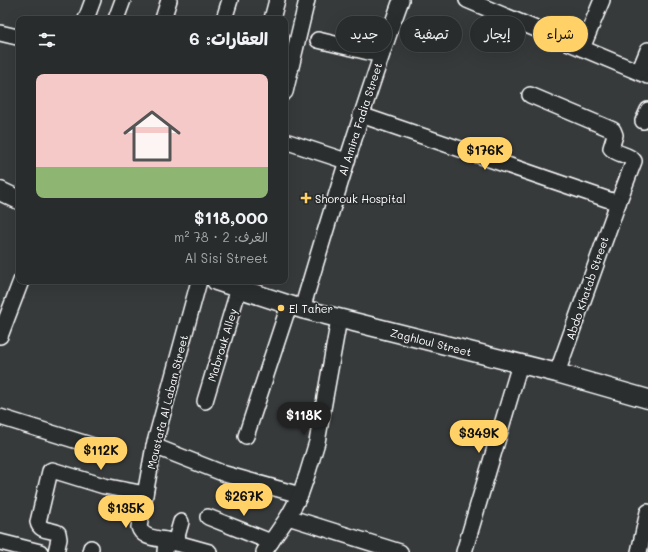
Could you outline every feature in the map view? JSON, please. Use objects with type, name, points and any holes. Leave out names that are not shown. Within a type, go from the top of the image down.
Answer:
[{"type":"street","points":[[87,16],[93,0]]},
{"type":"street","points":[[117,16],[123,0]]},
{"type":"street","points":[[164,16],[169,0]]},
{"type":"street","points":[[225,16],[230,0]]},
{"type":"street","points":[[273,16],[277,0]]},
{"type":"street","points":[[288,79],[306,0]]},
{"type":"street","name":"Al Amira Fadia Street","points":[[246,436],[295,307],[401,0]]},
{"type":"street","points":[[467,0],[533,28]]},
{"type":"street","points":[[588,34],[602,0]]},
{"type":"street","points":[[0,33],[16,37]]},
{"type":"street","points":[[318,40],[381,55]]},
{"type":"street","points":[[588,51],[643,74],[648,50]]},
{"type":"street","name":"Abdo Khatab Street","points":[[530,94],[613,130],[614,135],[611,148],[613,151],[631,158],[634,162],[557,374]]},
{"type":"street","points":[[361,115],[618,203]]},
{"type":"street","points":[[288,142],[346,161]]},
{"type":"street","points":[[0,191],[15,201]]},
{"type":"street","points":[[0,336],[20,284]]},
{"type":"street","name":"Moustafa Al Laban Street","points":[[169,545],[146,535],[140,530],[139,527],[154,446],[198,284]]},
{"type":"street","name":"Zaghloul Street","points":[[226,284],[295,307],[339,319],[520,364],[648,398]]},
{"type":"street","name":"Mabrouk Alley","points":[[205,401],[240,288]]},
{"type":"street","points":[[208,517],[267,547],[288,517],[300,495],[317,442],[339,319]]},
{"type":"street","points":[[464,552],[520,364]]},
{"type":"street","points":[[0,417],[113,452]]},
{"type":"street","points":[[154,446],[225,474],[300,495]]},
{"type":"street","points":[[56,552],[59,539],[58,533],[43,529],[38,522],[49,472],[52,470],[104,486],[145,494]]},
{"type":"street","points":[[638,552],[648,512]]},
{"type":"street","points":[[288,517],[400,552]]},
{"type":"street","points":[[182,522],[169,545],[209,552]]},
{"type":"street","points":[[0,542],[40,552]]},
{"type":"place","name":"Shorouk Hospital","points":[[306,198]]},
{"type":"place","name":"El Taher","points":[[281,308]]}]
